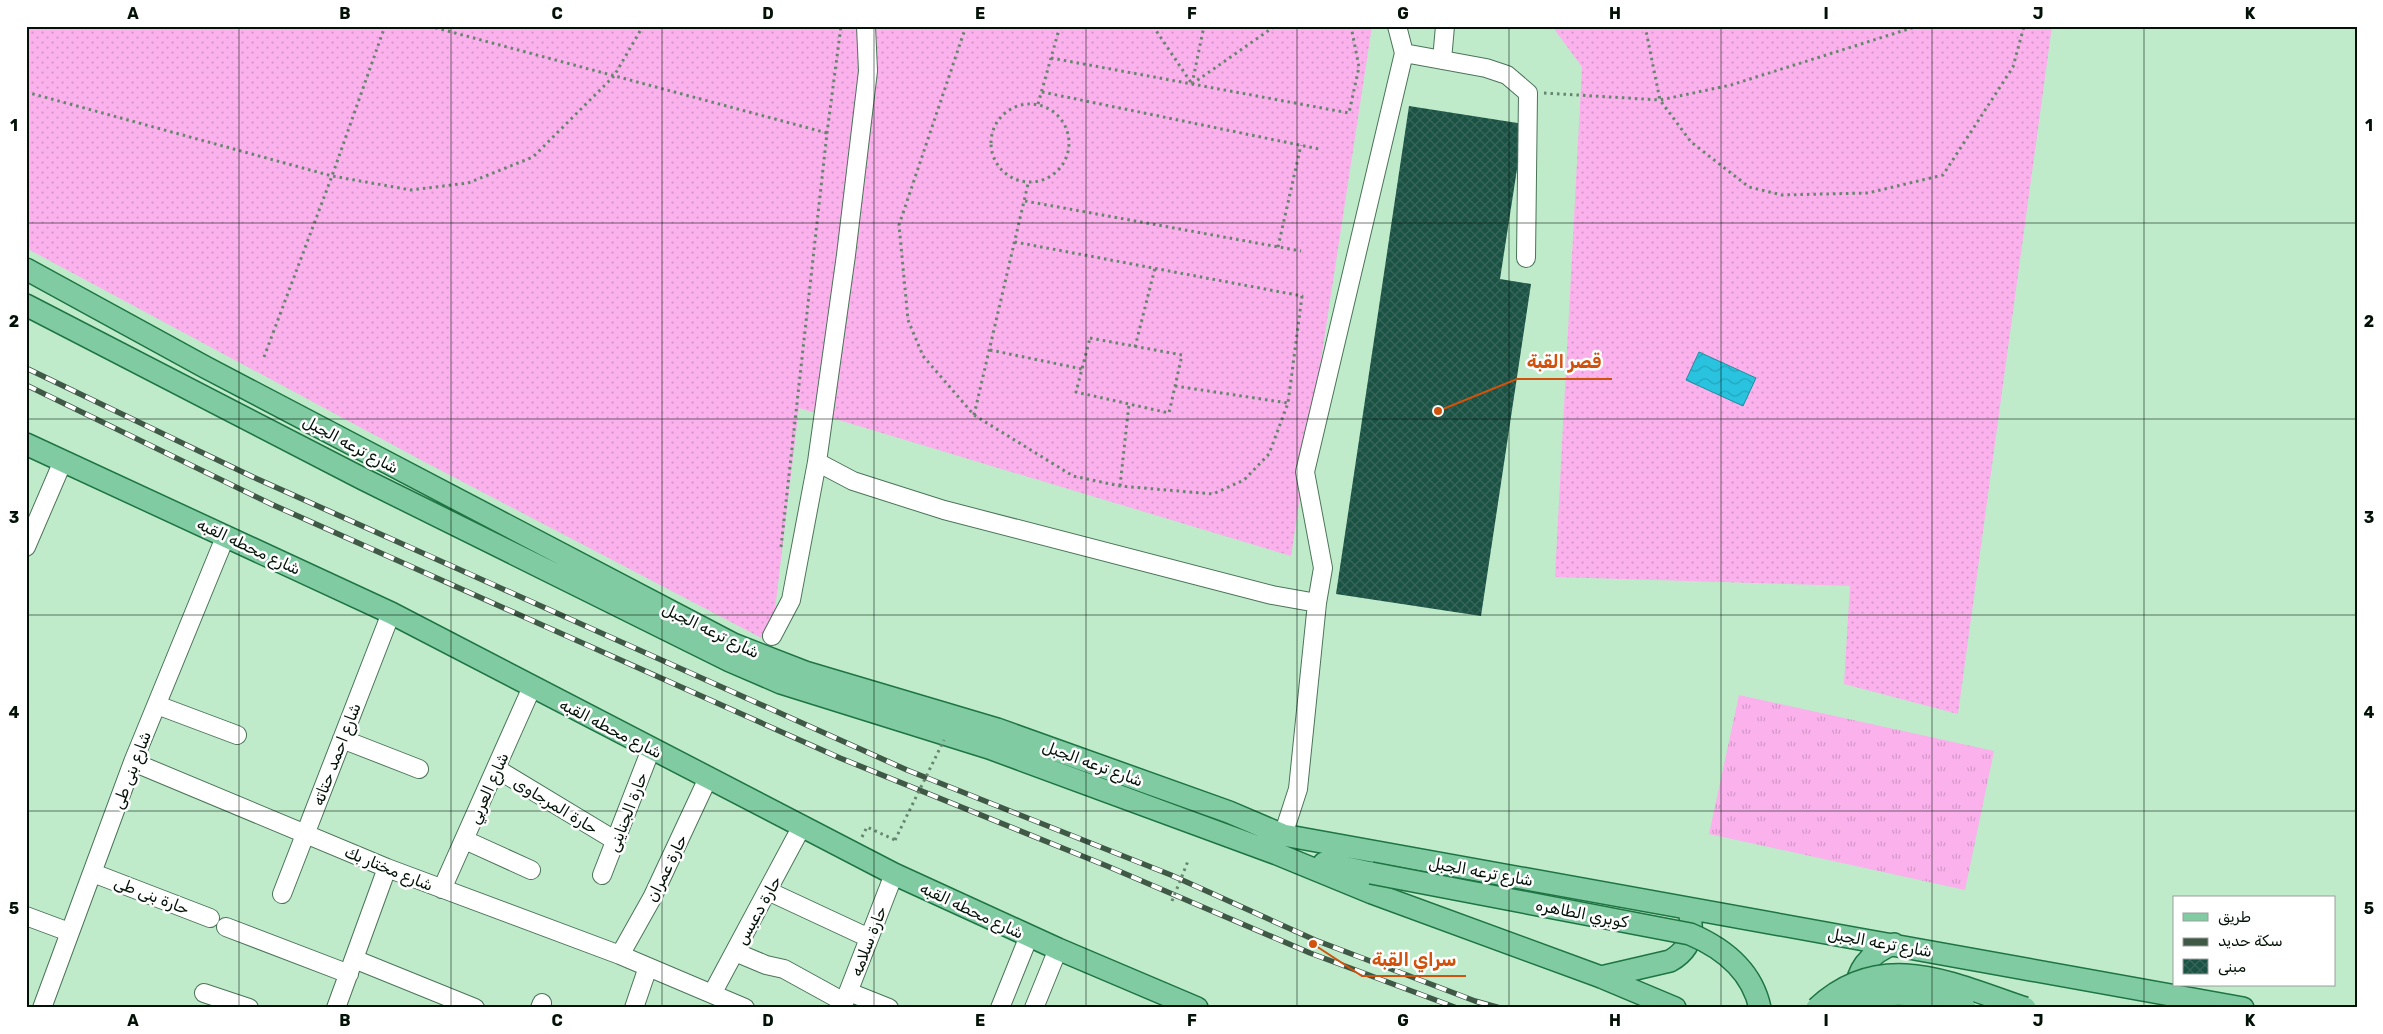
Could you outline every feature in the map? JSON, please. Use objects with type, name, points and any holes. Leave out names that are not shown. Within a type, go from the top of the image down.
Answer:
[{"type":"main road","name":"شارع ترعه الجبل","points":[[26,269],[205,367],[733,644],[806,672],[998,729],[1229,812],[1280,844],[1372,893],[1601,977],[1675,1008]]},
{"type":"main road","name":"شارع ترعه الجبل","points":[[26,305],[363,479],[730,661],[781,683],[989,748],[1371,873]]},
{"type":"main road","name":"شارع محطه القبه","points":[[26,444],[391,613],[894,874],[1058,949],[1197,1008]]},
{"type":"main road","name":"شارع ترعه الجبل","points":[[1280,844],[1894,944],[2243,1008]]},
{"type":"main road","name":"كوبري الطاهره","points":[[1371,873],[1690,934],[1714,945],[1739,966],[1750,982],[1760,1008]]},
{"type":"main road","points":[[1601,977],[1670,960],[1679,955],[1691,938],[1690,916],[1684,909]]},
{"type":"main road","points":[[1861,1008],[1857,993],[1858,979],[1863,967],[1876,952],[1894,944]]},
{"type":"main road","points":[[1817,1008],[1840,990],[1858,981],[1896,973],[1934,978],[2025,1008]]},
{"type":"main road","points":[[1847,1008],[1868,998],[1890,993],[1911,993],[1932,997],[1966,1008]]},
{"type":"street","points":[[772,636],[791,600],[817,462],[846,255],[868,71],[866,26]]},
{"type":"street","points":[[1280,844],[1298,790],[1317,603],[1323,568],[1305,472],[1404,53],[1397,26]]},
{"type":"street","points":[[1442,60],[1445,26]]},
{"type":"street","points":[[1404,53],[1486,68],[1507,75],[1528,92],[1526,258]]},
{"type":"street","points":[[26,546],[63,461]]},
{"type":"street","points":[[817,462],[853,481],[944,510],[1272,595],[1317,603]]},
{"type":"street","name":"شارع بنى طى","points":[[42,1008],[133,762],[226,535]]},
{"type":"street","name":"شارع احمد حتاته","points":[[282,894],[391,613]]},
{"type":"street","name":"شارع العربي","points":[[442,889],[532,687]]},
{"type":"street","points":[[157,705],[236,735]]},
{"type":"street","points":[[342,739],[419,769]]},
{"type":"street","name":"حارة الجناينى","points":[[602,875],[651,748]]},
{"type":"street","name":"شارع مختار بك","points":[[133,762],[387,868],[620,955],[745,1008]]},
{"type":"street","name":"حارة المرجاوى","points":[[497,769],[616,841]]},
{"type":"street","name":"حارة عمران","points":[[620,955],[660,881],[708,778]]},
{"type":"street","name":"حارة دعبس","points":[[712,994],[802,826]]},
{"type":"street","points":[[465,840],[531,870]]},
{"type":"street","points":[[336,1008],[387,868]]},
{"type":"street","name":"حارة بنى طى","points":[[93,872],[210,918]]},
{"type":"street","name":"حارة سلامه","points":[[845,1001],[894,874]]},
{"type":"street","points":[[768,891],[869,938]]},
{"type":"street","points":[[26,916],[69,932]]},
{"type":"street","points":[[226,927],[351,966],[475,1008]]},
{"type":"street","points":[[1000,1008],[1029,936]]},
{"type":"street","points":[[1034,1008],[1058,949]]},
{"type":"street","points":[[735,952],[766,965],[784,969],[845,1001],[889,1008]]},
{"type":"street","points":[[634,1008],[648,967]]},
{"type":"street","points":[[204,992],[249,1008]]},
{"type":"path","points":[[264,357],[332,176],[385,26]]},
{"type":"path","points":[[429,26],[827,133]]},
{"type":"path","points":[[26,92],[332,176],[411,190],[468,183],[534,157],[614,76],[643,26]]},
{"type":"path","points":[[780,557],[827,133],[841,26]]},
{"type":"path","points":[[966,26],[900,225],[908,320],[923,356],[974,415],[1073,476],[1120,486],[1213,494],[1244,480],[1269,454],[1288,403],[1302,296],[1015,242]]},
{"type":"path","points":[[1038,104],[1060,26]]},
{"type":"path","points":[[1153,26],[1192,84]]},
{"type":"path","points":[[1192,84],[1204,26]]},
{"type":"path","points":[[1192,84],[1275,26]]},
{"type":"path","points":[[1051,58],[1349,113],[1359,67],[1351,26]]},
{"type":"path","points":[[1645,26],[1660,100],[1691,142],[1749,187],[1782,195],[1868,193],[1943,175],[2013,67],[2024,26]]},
{"type":"path","points":[[1528,92],[1660,100],[1731,86],[1918,26]]},
{"type":"path","points":[[1042,92],[1319,149]]},
{"type":"path","points":[[1038,104],[1049,108],[1066,124],[1070,137],[1068,157],[1050,179],[1028,184],[1009,178],[993,159],[990,136],[998,119],[1016,105],[1038,104]]},
{"type":"path","points":[[1278,247],[1301,146]]},
{"type":"path","points":[[974,415],[1028,184]]},
{"type":"path","points":[[1025,201],[1301,251]]},
{"type":"path","points":[[1135,346],[1155,268]]},
{"type":"path","points":[[1090,338],[1135,346],[1182,355],[1169,413],[1076,392],[1090,338]]},
{"type":"path","points":[[990,350],[1082,369]]},
{"type":"path","points":[[1175,386],[1288,403]]},
{"type":"path","points":[[1120,486],[1129,404]]},
{"type":"path","points":[[867,827],[895,840],[944,740]]},
{"type":"path","points":[[1172,902],[1188,861]]},
{"type":"green space","points":[[26,26],[1372,26],[1291,556],[799,408],[771,643],[421,460],[26,248]]},
{"type":"green space","points":[[1552,26],[2052,26],[1958,714],[1844,684],[1850,586],[1555,577],[1582,67]]},
{"type":"green space","points":[[1739,695],[1994,751],[1965,890],[1709,834]]},
{"type":"water","points":[[1699,352],[1756,378],[1743,406],[1686,380]]},
{"type":"building","points":[[1409,106],[1524,124],[1500,279],[1531,284],[1481,616],[1336,594]]},
{"type":"railway","points":[[26,368],[253,477],[907,770],[1171,875],[1315,940],[1475,1001],[1500,1008]]},
{"type":"railway","points":[[26,385],[271,504],[840,758],[1107,866],[1310,953],[1457,1008]]},
{"type":"place","name":"قصر القبة","points":[[1438,411]]},
{"type":"place","name":"سراي القبة","points":[[1313,944]]}]
